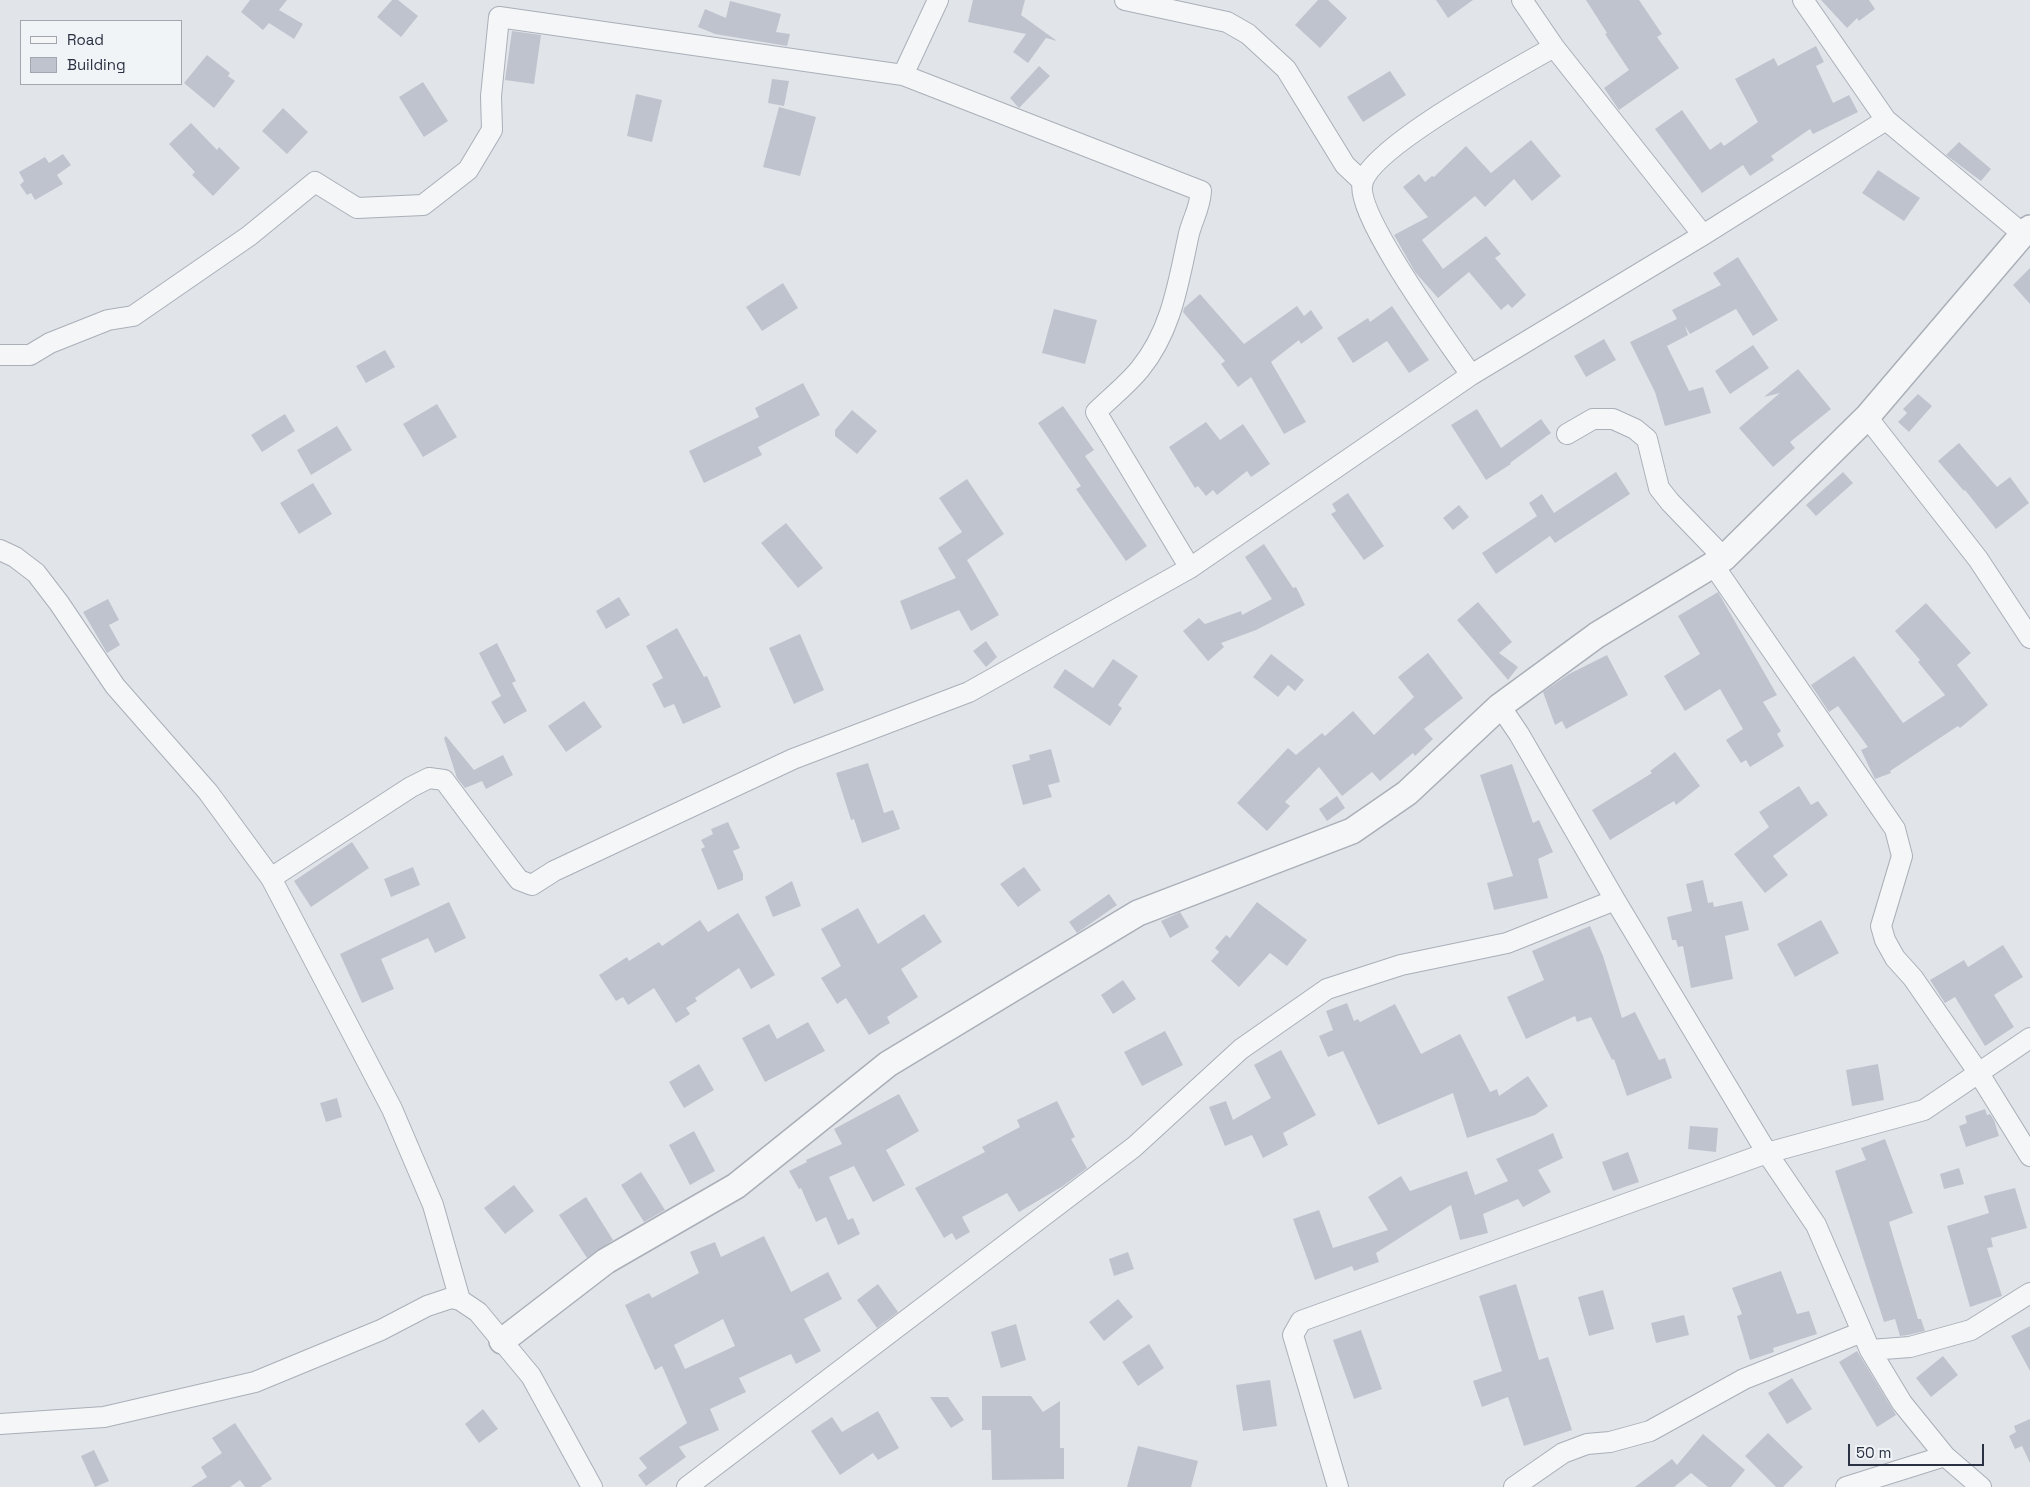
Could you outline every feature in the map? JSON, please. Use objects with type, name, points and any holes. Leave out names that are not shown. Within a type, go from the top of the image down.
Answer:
[{"type":"street","points":[[903,75],[938,0]]},
{"type":"street","points":[[1125,0],[1227,22],[1248,34],[1286,68],[1345,165],[1363,182]]},
{"type":"street","points":[[1522,0],[1554,47],[1703,236]]},
{"type":"street","points":[[502,1341],[606,1261],[736,1186],[888,1064],[1138,913],[1352,831],[1406,793],[1500,706],[1597,635],[1719,562],[1867,417],[2027,231],[1886,120],[1803,0]]},
{"type":"street","points":[[0,355],[30,356],[50,343],[108,320],[132,316],[249,236],[315,182],[357,208],[423,205],[468,170],[492,130],[491,96],[499,17],[903,75],[1201,191],[1200,207],[1188,236],[1177,294],[1162,334],[1140,369],[1096,412],[1190,568]]},
{"type":"street","points":[[1470,375],[1383,242],[1364,202],[1363,182],[1377,160],[1406,137],[1554,47]]},
{"type":"street","points":[[271,878],[429,778],[444,780],[519,880],[532,885],[554,871],[793,759],[969,692],[1190,568],[1470,375],[1703,236],[1886,120]]},
{"type":"street","points":[[1345,165],[1377,160]]},
{"type":"street","points":[[1867,417],[1978,559],[2030,638]]},
{"type":"street","points":[[1567,434],[1593,419],[1613,419],[1635,429],[1647,439],[1659,488],[1719,562],[1895,829],[1902,856],[1881,926],[1884,940],[1895,958],[1913,978],[1978,1072],[2030,1156]]},
{"type":"street","points":[[0,550],[15,557],[36,573],[115,686],[208,792],[271,878],[392,1109],[433,1205],[460,1300]]},
{"type":"street","points":[[1500,706],[1519,734],[1615,900],[1767,1153],[1816,1225],[1870,1350],[1902,1403],[1945,1456],[1981,1487]]},
{"type":"street","points":[[687,1487],[1134,1147],[1240,1049],[1327,990],[1401,965],[1507,944],[1615,900]]},
{"type":"street","points":[[1338,1487],[1293,1334],[1301,1321],[1767,1153],[1924,1110],[2030,1038]]},
{"type":"street","points":[[1870,1350],[1910,1347],[1971,1330],[2030,1293]]},
{"type":"street","points":[[0,1424],[104,1417],[256,1382],[381,1330],[427,1306],[451,1298],[460,1300],[478,1312],[531,1376],[592,1487]]},
{"type":"street","points":[[1514,1487],[1563,1454],[1587,1444],[1610,1442],[1650,1431],[1744,1379],[1862,1332]]},
{"type":"street","points":[[1846,1487],[1945,1456]]},
{"type":"building","points":[[250,0],[287,0],[279,10],[303,24],[294,39],[269,23],[263,30],[241,12]]},
{"type":"building","points":[[392,0],[398,0],[418,16],[401,37],[377,17]]},
{"type":"building","points":[[973,0],[1025,0],[1021,15],[1057,41],[1046,38],[1028,63],[1013,52],[1026,34],[968,22]]},
{"type":"building","points":[[1318,0],[1328,0],[1347,18],[1320,48],[1295,25]]},
{"type":"building","points":[[1436,0],[1473,0],[1448,18]]},
{"type":"building","points":[[1586,0],[1639,0],[1662,34],[1657,37],[1679,68],[1619,110],[1604,88],[1629,70],[1605,34],[1607,33]]},
{"type":"building","points":[[1821,0],[1869,0],[1875,9],[1859,21],[1857,18],[1847,28]]},
{"type":"building","points":[[730,1],[781,14],[776,32],[790,34],[787,46],[715,34],[698,27],[705,9],[726,18]]},
{"type":"building","points":[[512,31],[541,35],[534,84],[505,80]]},
{"type":"building","points":[[1816,46],[1824,62],[1816,66],[1833,103],[1849,95],[1858,112],[1813,134],[1810,129],[1771,156],[1774,160],[1750,176],[1743,165],[1702,193],[1655,129],[1682,110],[1710,150],[1721,142],[1724,146],[1758,122],[1735,79],[1774,58],[1778,66]]},
{"type":"building","points":[[207,55],[230,73],[228,76],[235,81],[214,108],[184,83]]},
{"type":"building","points":[[1039,66],[1050,76],[1019,108],[1010,98]]},
{"type":"building","points":[[1390,71],[1406,95],[1363,122],[1347,97]]},
{"type":"building","points":[[772,79],[789,81],[784,106],[768,103]]},
{"type":"building","points":[[423,82],[448,121],[424,137],[399,97]]},
{"type":"building","points":[[636,94],[662,100],[652,142],[627,136]]},
{"type":"building","points":[[779,107],[816,117],[800,176],[763,167]]},
{"type":"building","points":[[283,108],[308,132],[287,154],[262,131]]},
{"type":"building","points":[[191,123],[217,150],[219,147],[240,168],[213,196],[192,175],[195,172],[169,144]]},
{"type":"building","points":[[1531,140],[1561,176],[1532,201],[1514,179],[1485,207],[1475,196],[1422,240],[1443,269],[1486,236],[1501,254],[1495,258],[1526,295],[1512,308],[1508,304],[1501,310],[1469,272],[1438,298],[1415,272],[1394,235],[1428,217],[1403,187],[1419,174],[1425,182],[1432,176],[1434,177],[1466,146],[1491,173]]},
{"type":"building","points":[[1959,142],[1991,169],[1981,181],[1946,155]]},
{"type":"building","points":[[63,154],[71,165],[57,175],[63,184],[35,200],[31,193],[27,195],[20,185],[24,181],[19,172],[45,157],[49,163]]},
{"type":"building","points":[[1878,170],[1920,198],[1904,221],[1862,193]]},
{"type":"building","points":[[1738,257],[1778,320],[1753,336],[1736,309],[1690,334],[1685,326],[1688,335],[1667,346],[1689,391],[1703,387],[1711,413],[1665,426],[1655,392],[1630,342],[1677,319],[1672,310],[1721,285],[1713,273]]},
{"type":"building","points":[[2030,268],[2030,304],[2013,285]]},
{"type":"building","points":[[783,283],[798,308],[762,331],[746,307]]},
{"type":"building","points":[[1200,294],[1244,344],[1297,306],[1304,316],[1311,310],[1323,328],[1301,344],[1299,340],[1271,362],[1306,422],[1284,434],[1251,377],[1238,387],[1221,364],[1225,361],[1183,312],[1184,308]]},
{"type":"building","points":[[1392,306],[1429,360],[1409,373],[1387,341],[1353,363],[1337,338],[1368,318],[1370,322]]},
{"type":"building","points":[[1054,309],[1097,320],[1085,364],[1042,353]]},
{"type":"building","points":[[1604,339],[1616,360],[1586,377],[1574,356]]},
{"type":"building","points":[[1753,345],[1769,368],[1730,394],[1715,371]]},
{"type":"building","points":[[385,350],[395,367],[366,383],[356,366]]},
{"type":"building","points":[[1798,369],[1831,409],[1790,442],[1795,448],[1773,467],[1739,428],[1780,393],[1764,397]]},
{"type":"building","points":[[803,383],[820,415],[758,447],[762,455],[704,483],[689,451],[759,417],[755,408]]},
{"type":"building","points":[[1918,394],[1932,406],[1909,432],[1898,422],[1907,413],[1903,409]]},
{"type":"building","points":[[437,404],[457,437],[423,457],[403,424]]},
{"type":"building","points":[[1063,406],[1094,450],[1085,456],[1147,546],[1126,561],[1076,489],[1081,486],[1038,423]]},
{"type":"building","points":[[1477,409],[1501,448],[1541,419],[1551,433],[1511,464],[1486,480],[1451,425]]},
{"type":"building","points":[[852,410],[877,431],[857,454],[835,436],[835,430]]},
{"type":"building","points":[[285,414],[295,431],[262,452],[251,435]]},
{"type":"building","points":[[1206,422],[1220,440],[1243,424],[1270,464],[1251,477],[1247,471],[1217,495],[1213,490],[1206,496],[1198,486],[1195,488],[1169,447]]},
{"type":"building","points":[[337,426],[352,450],[311,475],[297,450]]},
{"type":"building","points":[[1959,443],[1997,487],[2010,477],[2029,503],[1996,529],[1965,490],[1938,461]]},
{"type":"building","points":[[1616,472],[1630,494],[1555,543],[1550,536],[1496,574],[1482,553],[1537,516],[1529,503],[1542,494],[1554,513]]},
{"type":"building","points":[[1843,472],[1853,483],[1816,516],[1806,505]]},
{"type":"building","points":[[967,479],[1004,534],[967,560],[999,615],[971,631],[959,610],[911,630],[900,601],[956,578],[938,548],[962,532],[939,498]]},
{"type":"building","points":[[313,483],[332,514],[299,534],[280,503]]},
{"type":"building","points":[[1348,493],[1384,546],[1364,560],[1331,514],[1336,511],[1332,504]]},
{"type":"building","points":[[1459,505],[1469,517],[1453,530],[1443,518]]},
{"type":"building","points":[[786,523],[823,568],[798,588],[761,543]]},
{"type":"building","points":[[1264,544],[1293,588],[1296,587],[1305,605],[1256,630],[1221,643],[1224,647],[1208,661],[1183,631],[1199,618],[1205,624],[1241,611],[1242,615],[1272,599],[1245,557]]},
{"type":"building","points":[[1718,592],[1777,695],[1763,702],[1781,731],[1777,734],[1784,746],[1750,767],[1746,760],[1741,763],[1726,740],[1743,729],[1720,689],[1685,711],[1664,676],[1700,654],[1678,616]]},
{"type":"building","points":[[619,597],[630,615],[606,629],[596,611]]},
{"type":"building","points":[[108,599],[119,620],[109,625],[120,645],[107,653],[83,612]]},
{"type":"building","points":[[1478,602],[1512,642],[1499,653],[1518,667],[1508,680],[1457,620]]},
{"type":"building","points":[[1926,603],[1971,653],[1957,665],[1988,705],[1960,728],[1958,726],[1890,771],[1891,773],[1875,779],[1861,750],[1868,747],[1838,706],[1829,712],[1811,685],[1854,656],[1903,723],[1945,695],[1918,662],[1920,660],[1895,631]]},
{"type":"building","points":[[677,628],[704,677],[707,676],[721,707],[683,724],[674,704],[664,708],[652,684],[663,678],[646,646]]},
{"type":"building","points":[[800,634],[824,690],[794,704],[769,648]]},
{"type":"building","points":[[986,641],[997,657],[986,667],[973,651]]},
{"type":"building","points":[[497,643],[516,681],[512,683],[527,711],[504,724],[491,702],[501,696],[479,653]]},
{"type":"building","points":[[1428,653],[1463,698],[1424,729],[1433,739],[1415,756],[1413,753],[1380,781],[1372,772],[1342,796],[1319,767],[1285,802],[1290,806],[1267,831],[1237,803],[1288,748],[1296,755],[1322,733],[1325,736],[1353,711],[1374,735],[1414,697],[1398,677]]},
{"type":"building","points":[[1271,654],[1304,680],[1295,691],[1288,685],[1278,697],[1253,677]]},
{"type":"building","points":[[1607,655],[1628,695],[1566,729],[1562,721],[1555,725],[1543,692],[1569,674]]},
{"type":"building","points":[[1113,659],[1138,676],[1118,705],[1122,708],[1110,726],[1053,687],[1065,669],[1093,688]]},
{"type":"building","points":[[584,701],[602,727],[566,752],[548,726]]},
{"type":"building","points":[[446,736],[474,770],[503,755],[513,775],[486,789],[482,781],[465,788],[457,778],[444,738]]},
{"type":"building","points":[[1051,749],[1060,782],[1048,785],[1052,797],[1023,805],[1012,765],[1030,760],[1029,755]]},
{"type":"building","points":[[1675,752],[1700,786],[1676,805],[1674,801],[1610,840],[1592,810],[1652,773],[1650,771]]},
{"type":"building","points":[[868,763],[884,813],[893,810],[900,829],[862,843],[854,819],[851,820],[836,773]]},
{"type":"building","points":[[1512,764],[1533,823],[1539,820],[1553,852],[1538,859],[1548,898],[1494,910],[1487,883],[1513,876],[1480,775]]},
{"type":"building","points":[[1799,786],[1811,805],[1818,801],[1828,815],[1773,856],[1788,875],[1765,893],[1734,854],[1769,827],[1759,812]]},
{"type":"building","points":[[1337,796],[1345,808],[1327,821],[1319,809]]},
{"type":"building","points":[[728,822],[740,848],[733,851],[743,874],[743,880],[718,890],[701,849],[705,847],[701,840],[713,834],[711,829]]},
{"type":"building","points":[[352,842],[369,868],[311,907],[294,881]]},
{"type":"building","points":[[413,867],[420,885],[391,897],[384,879]]},
{"type":"building","points":[[1024,867],[1041,890],[1018,907],[1000,884]]},
{"type":"building","points":[[1703,880],[1708,903],[1713,902],[1714,907],[1742,901],[1749,930],[1725,936],[1733,979],[1691,988],[1683,946],[1678,947],[1676,940],[1672,940],[1667,917],[1692,911],[1686,884]]},
{"type":"building","points":[[792,881],[801,906],[773,917],[765,897]]},
{"type":"building","points":[[1109,894],[1117,905],[1077,933],[1069,922]]},
{"type":"building","points":[[449,902],[466,938],[435,953],[428,938],[381,959],[394,989],[362,1003],[340,954]]},
{"type":"building","points":[[1257,902],[1307,940],[1287,966],[1270,953],[1239,987],[1211,961],[1219,952],[1215,948],[1226,935],[1230,938]]},
{"type":"building","points":[[858,908],[878,944],[924,914],[942,942],[901,969],[918,997],[887,1017],[890,1023],[869,1035],[846,998],[837,1004],[821,978],[841,966],[821,929]]},
{"type":"building","points":[[1180,912],[1189,927],[1170,938],[1161,921]]},
{"type":"building","points":[[738,913],[775,975],[751,989],[739,968],[695,998],[697,1001],[686,1008],[690,1014],[676,1023],[654,988],[628,1005],[623,997],[616,1001],[599,975],[627,957],[629,961],[659,942],[662,946],[700,920],[708,932]]},
{"type":"building","points":[[1821,920],[1839,953],[1795,977],[1777,944]]},
{"type":"building","points":[[1590,926],[1603,956],[1622,1018],[1635,1012],[1659,1060],[1665,1058],[1672,1078],[1627,1096],[1614,1059],[1612,1060],[1591,1017],[1577,1022],[1575,1016],[1526,1039],[1507,997],[1544,980],[1532,951]]},
{"type":"building","points":[[2003,945],[2023,977],[1994,995],[2014,1027],[1985,1046],[1955,997],[1945,1003],[1930,980],[1964,960],[1968,967]]},
{"type":"building","points":[[1123,980],[1136,999],[1113,1014],[1101,995]]},
{"type":"building","points":[[1347,1003],[1354,1021],[1358,1019],[1360,1022],[1395,1004],[1421,1054],[1460,1034],[1490,1092],[1497,1089],[1499,1096],[1528,1076],[1548,1106],[1535,1115],[1467,1138],[1453,1093],[1378,1125],[1343,1051],[1328,1057],[1319,1036],[1333,1030],[1326,1011]]},
{"type":"building","points":[[808,1022],[825,1051],[765,1082],[742,1038],[769,1024],[777,1039]]},
{"type":"building","points":[[1165,1031],[1183,1065],[1142,1086],[1124,1052]]},
{"type":"building","points":[[1281,1050],[1316,1115],[1283,1133],[1288,1145],[1263,1158],[1252,1135],[1225,1146],[1209,1107],[1226,1101],[1233,1120],[1271,1098],[1254,1065]]},
{"type":"building","points":[[699,1064],[714,1090],[684,1108],[669,1082]]},
{"type":"building","points":[[1878,1064],[1884,1100],[1852,1106],[1846,1070]]},
{"type":"building","points":[[899,1094],[919,1131],[886,1150],[905,1185],[873,1202],[854,1166],[829,1177],[848,1220],[853,1218],[860,1234],[838,1245],[826,1217],[816,1222],[801,1188],[799,1189],[789,1171],[807,1162],[806,1160],[842,1144],[834,1129]]},
{"type":"building","points":[[337,1098],[342,1117],[326,1122],[320,1103]]},
{"type":"building","points":[[1057,1101],[1075,1137],[1071,1139],[1087,1168],[1063,1186],[1019,1212],[1007,1193],[962,1217],[970,1232],[956,1240],[952,1233],[944,1238],[915,1188],[985,1152],[982,1147],[1020,1127],[1017,1120]]},
{"type":"building","points":[[1985,1109],[1987,1115],[1990,1114],[1994,1120],[1999,1136],[1966,1147],[1959,1126],[1967,1123],[1965,1116]]},
{"type":"building","points":[[1690,1126],[1718,1128],[1716,1152],[1688,1149]]},
{"type":"building","points":[[694,1131],[715,1171],[690,1185],[669,1145]]},
{"type":"building","points":[[1553,1133],[1563,1158],[1538,1170],[1551,1192],[1523,1207],[1518,1199],[1483,1214],[1488,1233],[1460,1240],[1451,1205],[1376,1253],[1379,1262],[1354,1271],[1352,1266],[1315,1280],[1293,1219],[1319,1210],[1333,1248],[1388,1230],[1368,1197],[1401,1176],[1410,1191],[1467,1171],[1475,1195],[1508,1181],[1496,1159]]},
{"type":"building","points":[[1885,1139],[1913,1213],[1889,1222],[1918,1319],[1921,1319],[1925,1331],[1900,1336],[1895,1319],[1884,1322],[1835,1171],[1866,1160],[1861,1148]]},
{"type":"building","points":[[1628,1152],[1639,1182],[1613,1191],[1602,1162]]},
{"type":"building","points":[[1959,1168],[1964,1184],[1944,1189],[1940,1174]]},
{"type":"building","points":[[641,1172],[665,1210],[644,1222],[621,1185]]},
{"type":"building","points":[[514,1185],[534,1211],[505,1234],[484,1208]]},
{"type":"building","points":[[2015,1188],[2027,1228],[1991,1238],[1993,1247],[1987,1248],[2002,1296],[1970,1307],[1947,1226],[1989,1213],[1984,1196]]},
{"type":"building","points":[[586,1197],[613,1240],[587,1258],[559,1215]]},
{"type":"building","points":[[764,1236],[791,1292],[828,1272],[842,1299],[804,1319],[821,1351],[796,1364],[791,1354],[739,1378],[746,1392],[710,1409],[719,1430],[679,1447],[686,1457],[646,1486],[638,1475],[647,1468],[639,1458],[687,1423],[662,1366],[655,1370],[625,1305],[649,1293],[652,1298],[699,1273],[690,1252],[715,1242],[721,1257]],"holes":[[[723,1319],[735,1346],[685,1369],[674,1345]]]},
{"type":"building","points":[[1128,1252],[1134,1269],[1114,1276],[1109,1259]]},
{"type":"building","points":[[1781,1271],[1797,1314],[1809,1311],[1817,1334],[1773,1348],[1774,1352],[1750,1360],[1737,1316],[1742,1314],[1732,1288]]},
{"type":"building","points":[[878,1284],[898,1312],[877,1328],[857,1300]]},
{"type":"building","points":[[1516,1284],[1539,1360],[1548,1357],[1572,1430],[1524,1446],[1508,1397],[1482,1407],[1473,1381],[1502,1371],[1479,1296]]},
{"type":"building","points":[[1603,1290],[1614,1329],[1589,1336],[1578,1297]]},
{"type":"building","points":[[1118,1299],[1133,1317],[1104,1341],[1089,1322]]},
{"type":"building","points":[[1684,1315],[1689,1335],[1656,1343],[1651,1323]]},
{"type":"building","points":[[1016,1324],[1026,1360],[1001,1368],[991,1332]]},
{"type":"building","points":[[2030,1326],[2030,1371],[2011,1336]]},
{"type":"building","points":[[1361,1330],[1382,1389],[1354,1399],[1333,1340]]},
{"type":"building","points":[[1149,1344],[1164,1368],[1138,1386],[1122,1362]]},
{"type":"building","points":[[1857,1351],[1896,1415],[1877,1427],[1839,1362]]},
{"type":"building","points":[[1943,1356],[1958,1375],[1931,1397],[1916,1378]]},
{"type":"building","points":[[1792,1378],[1812,1409],[1787,1424],[1768,1393]]},
{"type":"building","points":[[1270,1380],[1277,1426],[1243,1431],[1236,1385]]},
{"type":"building","points":[[982,1396],[1031,1396],[1043,1412],[1060,1401],[1060,1448],[1064,1448],[1064,1479],[992,1480],[991,1430],[982,1430]]},
{"type":"building","points":[[930,1397],[948,1397],[964,1420],[951,1428]]},
{"type":"building","points":[[483,1409],[498,1429],[479,1443],[465,1424]]},
{"type":"building","points":[[878,1411],[899,1448],[878,1460],[873,1453],[840,1475],[811,1431],[832,1417],[842,1432]]},
{"type":"building","points":[[2030,1419],[2030,1463],[2022,1446],[2015,1449],[2009,1436],[2016,1432],[2014,1426]]},
{"type":"building","points":[[235,1423],[272,1479],[260,1487],[245,1487],[240,1480],[230,1487],[191,1487],[207,1477],[201,1467],[222,1453],[212,1438]]},
{"type":"building","points":[[1768,1433],[1803,1467],[1783,1487],[1776,1487],[1745,1456]]},
{"type":"building","points":[[1703,1434],[1745,1470],[1731,1487],[1708,1487],[1691,1473],[1674,1487],[1635,1487],[1672,1459],[1677,1465]]},
{"type":"building","points":[[1138,1446],[1198,1461],[1191,1487],[1127,1487]]},
{"type":"building","points":[[94,1450],[109,1481],[95,1487],[81,1456]]}]
